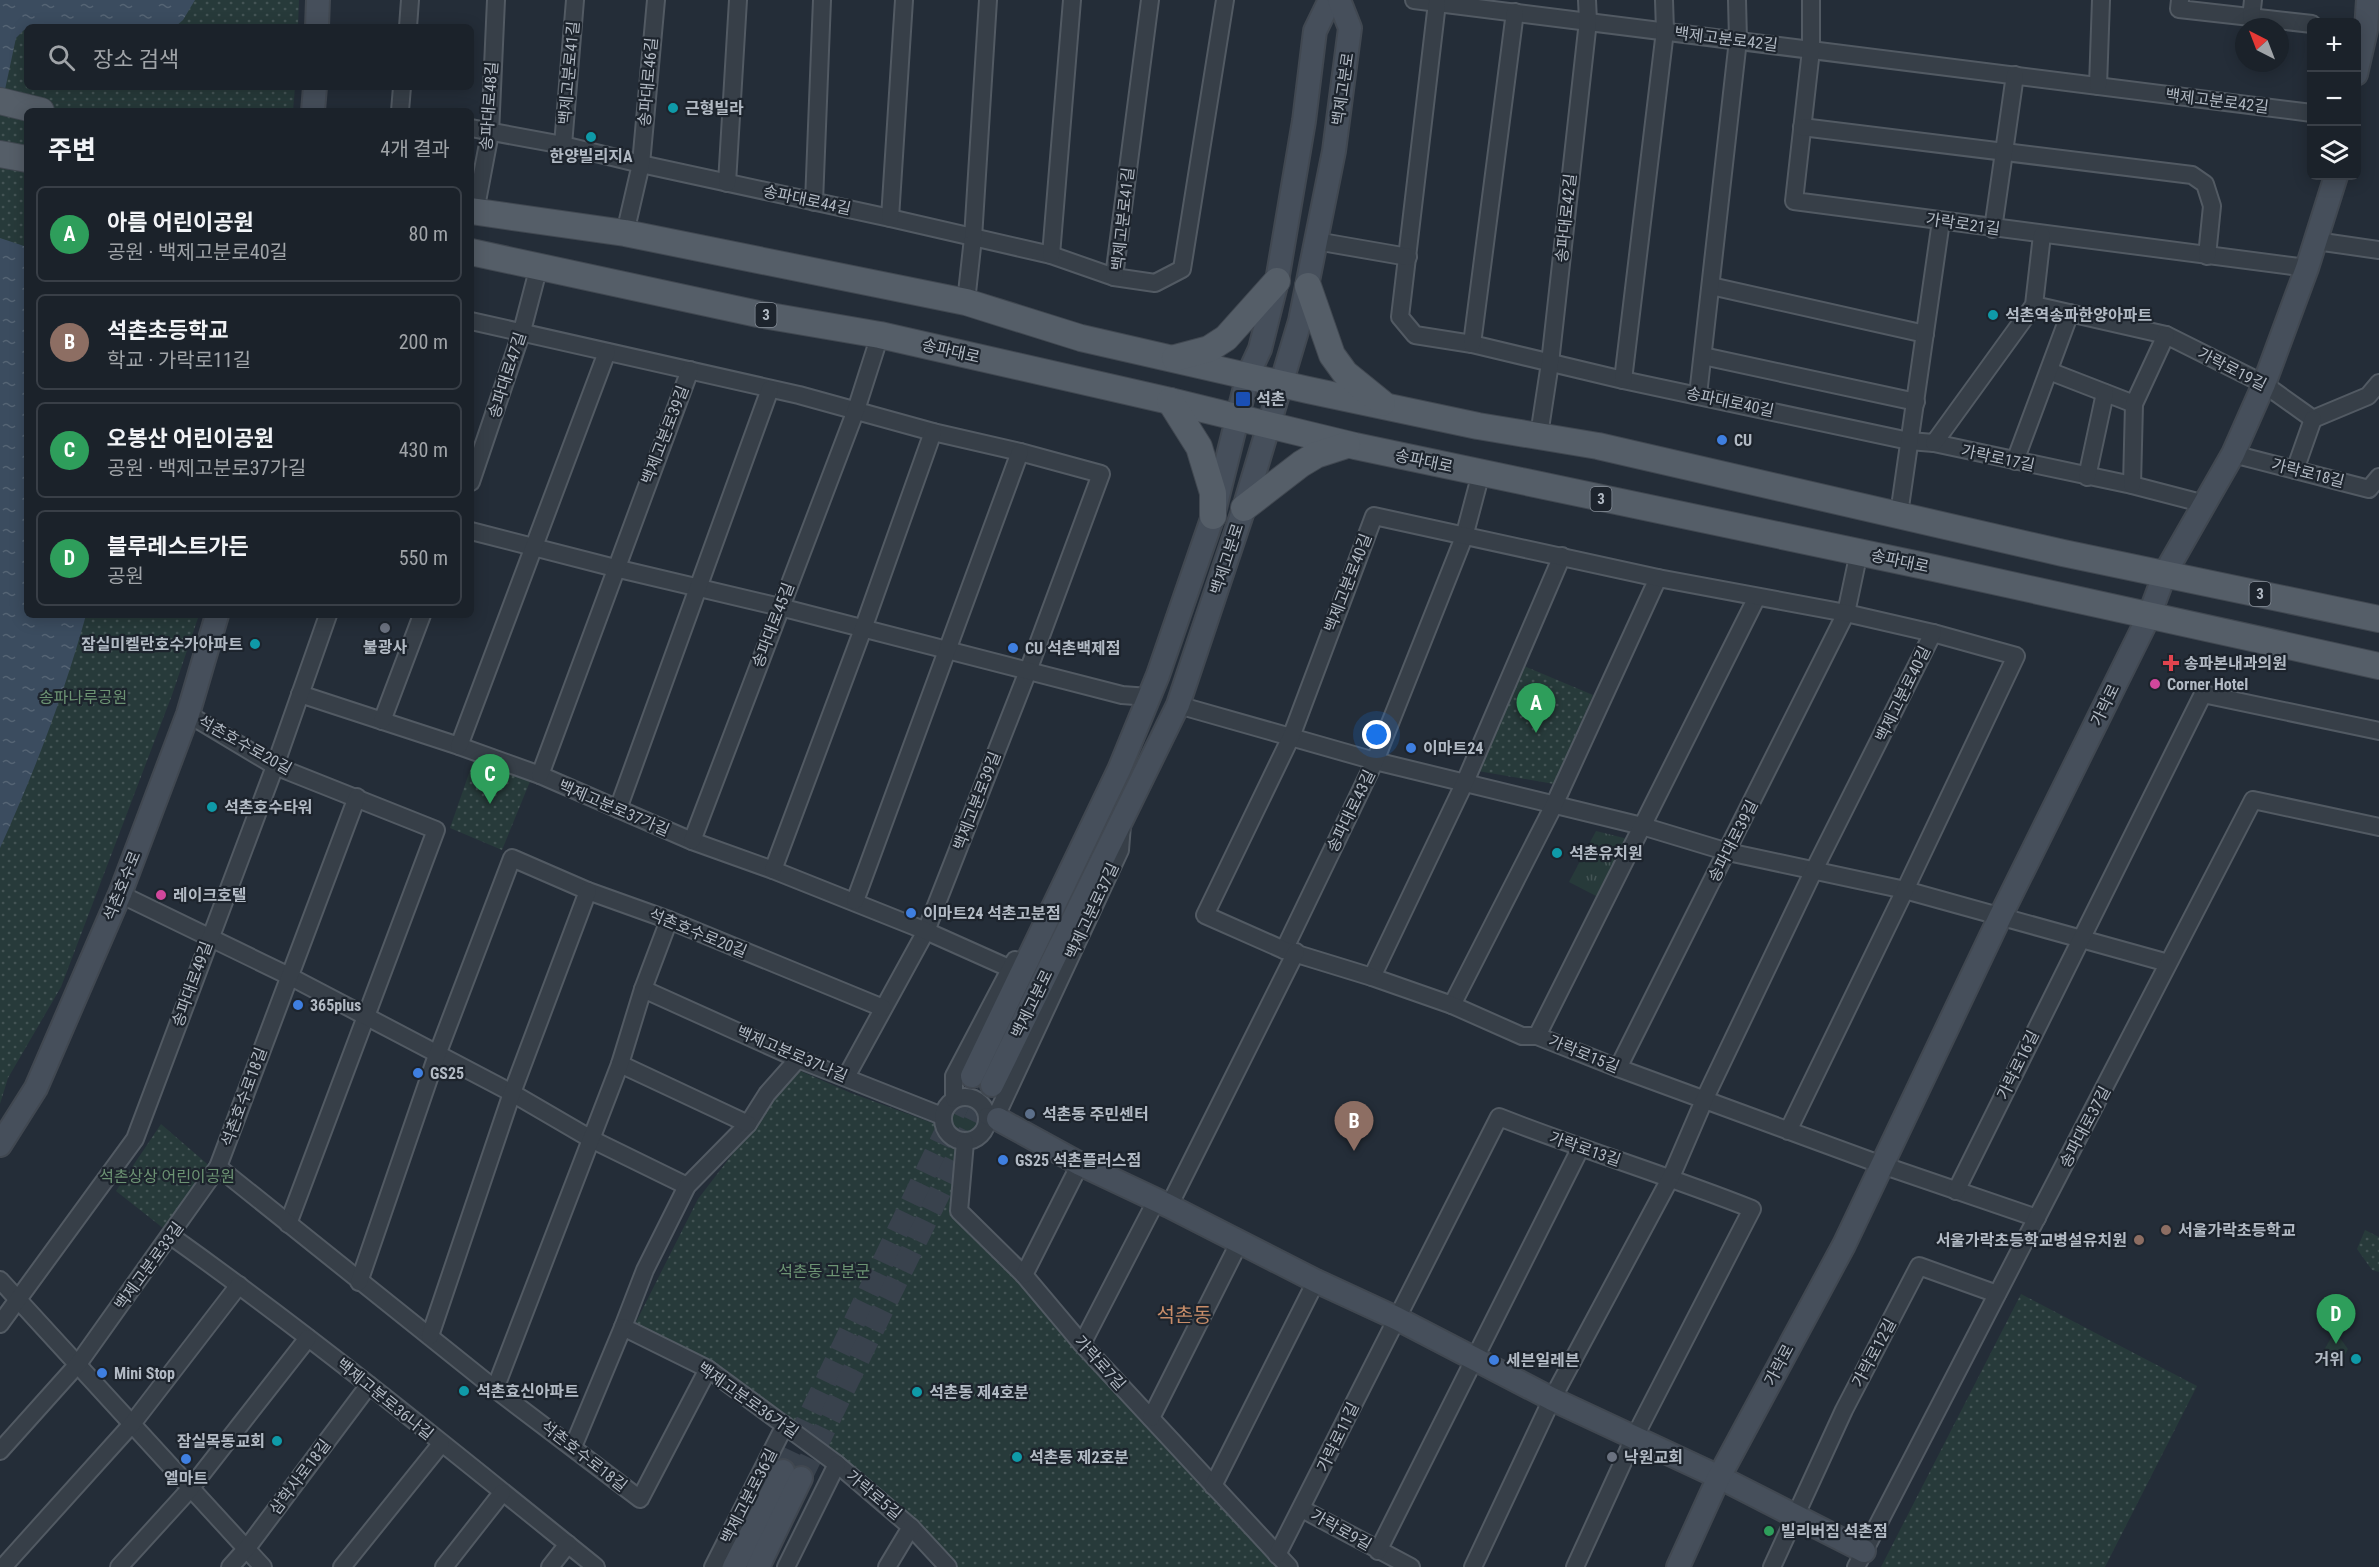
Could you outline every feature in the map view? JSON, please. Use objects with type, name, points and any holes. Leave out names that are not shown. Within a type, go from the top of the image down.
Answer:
[{"type":"main road","points":[[0,101],[30,108]]},
{"type":"main road","points":[[0,154],[24,159]]},
{"type":"main road","name":"3","points":[[474,211],[625,232],[966,302],[1081,338],[1172,359],[1478,426],[1598,446],[2063,553],[2379,619]]},
{"type":"main road","name":"송파대로","points":[[474,253],[758,314],[880,335],[1170,400],[1347,445],[1859,552],[2379,666]]},
{"type":"main road","points":[[1172,359],[1209,349],[1226,338],[1277,281]]},
{"type":"main road","points":[[1308,286],[1332,355],[1345,374],[1384,405]]},
{"type":"main road","points":[[1170,400],[1199,447],[1213,493],[1213,516]]},
{"type":"main road","points":[[1244,508],[1301,464],[1316,455],[1347,445]]},
{"type":"street","points":[[318,0],[318,24]]},
{"type":"street","points":[[408,24],[410,0]]},
{"type":"street","name":"송파대로48길","points":[[474,206],[490,133],[496,0]]},
{"type":"street","name":"백제고분로41길","points":[[563,145],[575,0]]},
{"type":"street","name":"송파대로46길","points":[[625,232],[641,164],[656,0]]},
{"type":"street","points":[[727,183],[738,0]]},
{"type":"street","points":[[814,202],[822,0]]},
{"type":"street","points":[[890,218],[904,0]]},
{"type":"street","points":[[966,302],[973,238],[988,0]]},
{"type":"street","points":[[1051,255],[1072,0]]},
{"type":"street","name":"백제고분로41길","points":[[1150,0],[1114,277],[1155,283],[1182,269],[1225,0]]},
{"type":"street","name":"백제고분로","points":[[1330,0],[1315,31],[1304,121],[1277,281],[1260,349],[1248,375],[1213,516],[1149,697],[982,1081],[1122,821],[1178,705],[1244,508],[1300,321],[1334,152],[1350,28],[1339,0]]},
{"type":"street","name":"백제고분로42길","points":[[1414,0],[2307,112]]},
{"type":"street","name":"송파대로42길","points":[[1539,435],[1550,363],[1588,21],[1587,0]]},
{"type":"street","points":[[1623,380],[1665,31],[1664,0]]},
{"type":"street","points":[[1698,394],[1738,40],[1737,0]]},
{"type":"street","name":"가락로21길","points":[[1811,0],[1811,50],[1794,201],[1993,229],[2307,268]]},
{"type":"street","points":[[2098,0],[2098,86]]},
{"type":"street","points":[[2180,0],[2179,9],[2251,18],[2253,0]]},
{"type":"street","points":[[2361,29],[2368,0]]},
{"type":"street","points":[[1437,3],[1400,317],[1415,335],[1472,344],[1550,363]]},
{"type":"street","points":[[1472,344],[1515,12]]},
{"type":"street","points":[[2289,22],[2307,24]]},
{"type":"street","points":[[1993,229],[2015,75]]},
{"type":"street","points":[[313,108],[315,90]]},
{"type":"street","points":[[400,108],[402,90]]},
{"type":"street","points":[[1802,127],[2192,175],[2205,184],[2212,206],[2207,256]]},
{"type":"street","points":[[474,129],[563,145],[641,164]]},
{"type":"street","name":"송파대로44길","points":[[641,164],[1051,255],[1114,277]]},
{"type":"street","name":"가락로","points":[[1678,1567],[1719,1477],[1844,1245],[2000,917],[2149,616],[2165,573],[2233,454],[2264,384],[2307,268],[2335,180]]},
{"type":"street","points":[[1899,514],[1941,221]]},
{"type":"street","points":[[1934,443],[2034,305],[2042,235]]},
{"type":"street","points":[[1316,241],[1408,257]]},
{"type":"street","points":[[2316,241],[2379,250]]},
{"type":"street","name":"송파대로47길","points":[[474,473],[522,331],[539,266]]},
{"type":"street","points":[[1711,285],[1925,334]]},
{"type":"street","name":"가락로19길","points":[[2034,305],[2166,335],[2264,384],[2313,419]]},
{"type":"street","points":[[2015,461],[2070,314]]},
{"type":"street","points":[[474,322],[770,389],[933,432],[1020,452],[855,901]]},
{"type":"street","name":"송파대로45길","points":[[692,841],[856,410],[880,335]]},
{"type":"street","points":[[2132,485],[2134,404],[2166,335]]},
{"type":"street","points":[[459,746],[607,352]]},
{"type":"street","points":[[1703,356],[1916,402]]},
{"type":"street","name":"송파대로40길","points":[[1550,363],[1909,441]]},
{"type":"street","name":"백제고분로39길","points":[[540,775],[690,370]]},
{"type":"street","points":[[2049,371],[2134,404]]},
{"type":"street","points":[[2295,470],[2313,419],[2368,396],[2379,383]]},
{"type":"street","points":[[618,809],[770,389]]},
{"type":"street","points":[[2087,477],[2105,393]]},
{"type":"street","points":[[773,870],[863,629],[933,432]]},
{"type":"street","name":"가락로17길","points":[[1909,441],[1934,443],[2132,485],[2205,504]]},
{"type":"street","name":"백제고분로39길","points":[[926,931],[1028,671],[1101,474],[1020,452]]},
{"type":"street","name":"가락로18길","points":[[2233,454],[2369,489],[2379,477]]},
{"type":"street","name":"송파대로43길","points":[[1163,1203],[1290,951],[1376,760],[1464,537],[1481,473]]},
{"type":"street","name":"백제고분로40길","points":[[1290,951],[1205,915],[1291,737],[1374,516],[1464,537]]},
{"type":"street","points":[[474,532],[780,607],[1122,695],[1149,697]]},
{"type":"street","points":[[1464,537],[1658,578],[1846,613],[1933,633]]},
{"type":"street","name":"송파대로39길","points":[[1618,1068],[1846,613],[1859,552]]},
{"type":"street","points":[[1372,977],[1465,782],[1562,556]]},
{"type":"street","points":[[1452,1005],[1554,805],[1658,578]]},
{"type":"street","points":[[1537,1036],[1757,597]]},
{"type":"street","name":"석촌호수로","points":[[0,1145],[36,1089],[120,894],[188,714],[216,618]]},
{"type":"street","name":"송파대로49길","points":[[0,1324],[135,1139],[275,766],[327,618]]},
{"type":"street","points":[[382,721],[421,618]]},
{"type":"street","name":"백제고분로40길","points":[[1705,1098],[1933,633],[2016,656],[1788,1131]]},
{"type":"street","name":"백제고분로37가길","points":[[300,694],[540,775],[692,841],[855,901],[1011,969]]},
{"type":"street","name":"가락로16길","points":[[1956,1191],[2203,694],[2379,731]]},
{"type":"street","points":[[1178,705],[1376,760],[1642,826],[1728,852],[1905,890],[2168,963]]},
{"type":"street","name":"석촌호수로20길","points":[[188,714],[275,766],[436,830],[365,1017]]},
{"type":"street","name":"석촌호수로18길","points":[[357,797],[218,1167],[359,1282],[640,1500],[708,1368]]},
{"type":"street","name":"송파대로37길","points":[[1860,1559],[2253,800],[2379,827]]},
{"type":"street","points":[[954,1099],[954,1076],[1082,832],[1100,812]]},
{"type":"street","name":"백제고분로37길","points":[[992,1117],[999,1110],[1120,850],[1122,821]]},
{"type":"street","name":"석촌호수로20길","points":[[437,1055],[512,858],[588,891],[669,920],[883,1008]]},
{"type":"street","points":[[430,1336],[512,1093],[588,891]]},
{"type":"street","points":[[120,894],[289,976],[512,1093],[591,1138],[687,1186]]},
{"type":"street","points":[[495,1389],[620,1064],[643,989],[669,920]]},
{"type":"street","points":[[846,1077],[926,931]]},
{"type":"street","name":"가락로15길","points":[[1290,951],[1452,1005],[1522,1036],[1537,1036],[1882,1165]]},
{"type":"street","name":"백제고분로37나길","points":[[643,989],[798,1059],[942,1116]]},
{"type":"street","points":[[288,1224],[365,1017]]},
{"type":"street","points":[[359,1282],[437,1055]]},
{"type":"street","points":[[573,1447],[645,1270],[687,1186],[748,1124],[767,1094],[798,1059]]},
{"type":"street","points":[[620,1064],[748,1124]]},
{"type":"street","points":[[992,1117],[984,1130],[973,1140],[965,1142],[945,1131],[942,1116],[948,1103],[954,1099],[968,1096],[975,1099],[992,1117],[1080,1164],[1396,1318],[1552,1399],[1795,1515],[1860,1559]]},
{"type":"street","points":[[1473,1567],[1552,1399],[1671,1177],[1705,1098]]},
{"type":"street","name":"가락로13길","points":[[1499,1117],[1580,1149],[1671,1177],[1752,1209],[1635,1438]]},
{"type":"street","name":"가락로11길","points":[[1283,1561],[1302,1509],[1499,1117]]},
{"type":"street","name":"가락로7길","points":[[965,1142],[959,1211],[1024,1275],[1082,1344],[1283,1561]]},
{"type":"street","points":[[1378,1551],[1580,1149]]},
{"type":"street","points":[[1024,1275],[1080,1164]]},
{"type":"street","points":[[1882,1165],[2037,1218]]},
{"type":"street","name":"백제고분로33길","points":[[0,1451],[78,1364],[218,1167]]},
{"type":"street","points":[[1082,1344],[1163,1203]]},
{"type":"street","name":"백제고분로36나길","points":[[171,1236],[369,1385],[596,1567]]},
{"type":"street","points":[[1151,1418],[1239,1243]]},
{"type":"street","name":"가락로12길","points":[[1772,1567],[1844,1410],[1919,1266],[1997,1294]]},
{"type":"street","points":[[0,1281],[263,1567]]},
{"type":"street","points":[[1213,1486],[1316,1281]]},
{"type":"street","points":[[1,1567],[132,1424],[239,1285]]},
{"type":"street","name":"백제고분로36가길","points":[[623,1327],[708,1368],[837,1464]]},
{"type":"street","points":[[119,1567],[190,1490],[308,1338]]},
{"type":"street","name":"삼학사로18길","points":[[230,1567],[369,1385]]},
{"type":"street","name":"백제고분로36길","points":[[713,1567],[785,1425]]},
{"type":"street","points":[[1575,1567],[1635,1438]]},
{"type":"street","points":[[342,1567],[441,1444]]},
{"type":"street","points":[[786,1567],[837,1464]]},
{"type":"street","name":"가락로5길","points":[[837,1464],[911,1527],[948,1567]]},
{"type":"street","points":[[734,1567],[792,1475],[758,1567]]},
{"type":"street","points":[[444,1567],[502,1493]]},
{"type":"street","name":"가락로9길","points":[[1302,1509],[1411,1567]]},
{"type":"street","name":"가락로5길","points":[[887,1567],[911,1527]]},
{"type":"street","points":[[550,1567],[568,1545]]},
{"type":"green space","name":"송파나루공원","points":[[0,0],[299,0],[298,24],[24,24],[24,90],[295,90],[293,108],[24,108],[24,618],[198,618],[172,695],[61,987],[8,1078],[0,1104]]},
{"type":"green space","points":[[1524,666],[1593,695],[1554,784],[1478,771]]},
{"type":"green space","points":[[475,756],[531,779],[502,850],[450,828]]},
{"type":"green space","points":[[1596,831],[1628,839],[1598,897],[1569,882]]},
{"type":"green space","name":"석촌동 고분군","points":[[798,1070],[851,1093],[938,1125],[946,1142],[962,1151],[954,1211],[1289,1567],[953,1567],[915,1525],[634,1326],[698,1199],[751,1130],[772,1097]]},
{"type":"green space","points":[[963,1104],[974,1108],[978,1119],[974,1130],[963,1134],[952,1130],[948,1119],[952,1108]]},
{"type":"green space","name":"석촌상상 어린이공원","points":[[161,1124],[213,1169],[168,1232],[116,1191]]},
{"type":"green space","points":[[2365,1230],[2379,1237],[2379,1272],[2372,1270],[2357,1249]]},
{"type":"green space","points":[[2021,1294],[2197,1386],[2105,1567],[1881,1567]]},
{"type":"green space","points":[[2335,1331],[2348,1349],[2342,1360],[2334,1366],[2317,1362]]},
{"type":"water","points":[[0,0],[195,0],[178,24],[24,24],[24,30],[16,38],[0,113]]},
{"type":"water","points":[[0,238],[24,246],[24,618],[85,618],[48,733],[0,848]]},
{"type":"tunnel","points":[[783,1471],[972,1076]]},
{"type":"tunnel","points":[[801,1478],[992,1085]]},
{"type":"place","name":"근형빌라","points":[[673,108]]},
{"type":"place","name":"한양빌리지A","points":[[591,137]]},
{"type":"place","name":"석촌역송파한양아파트","points":[[1993,315]]},
{"type":"place","name":"석촌","points":[[1243,399]]},
{"type":"place","name":"CU","points":[[1722,440]]},
{"type":"place","name":"불광사","points":[[385,628]]},
{"type":"place","name":"잠실미켈란호수가아파트","points":[[255,644]]},
{"type":"place","name":"CU 석촌백제점","points":[[1013,648]]},
{"type":"place","name":"송파본내과의원","points":[[2171,663]]},
{"type":"place","name":"Corner Hotel","points":[[2155,684]]},
{"type":"place","name":"아름 어린이공원","points":[[1536,733]]},
{"type":"place","name":"이마트24","points":[[1411,748]]},
{"type":"place","name":"오봉산 어린이공원","points":[[490,804]]},
{"type":"place","name":"석촌호수타워","points":[[212,807]]},
{"type":"place","name":"석촌유치원","points":[[1557,853]]},
{"type":"place","name":"레이크호텔","points":[[161,895]]},
{"type":"place","name":"이마트24 석촌고분점","points":[[911,913]]},
{"type":"place","name":"365plus","points":[[298,1005]]},
{"type":"place","name":"GS25","points":[[418,1073]]},
{"type":"place","name":"석촌동 주민센터","points":[[1030,1114]]},
{"type":"place","name":"석촌초등학교","points":[[1354,1151]]},
{"type":"place","name":"GS25 석촌플러스점","points":[[1003,1160]]},
{"type":"place","name":"서울가락초등학교","points":[[2166,1230]]},
{"type":"place","name":"서울가락초등학교병설유치원","points":[[2139,1240]]},
{"type":"place","name":"블루레스트가든","points":[[2336,1344]]},
{"type":"place","name":"거위","points":[[2356,1359]]},
{"type":"place","name":"세븐일레븐","points":[[1494,1360]]},
{"type":"place","name":"Mini Stop","points":[[102,1373]]},
{"type":"place","name":"석촌효신아파트","points":[[464,1391]]},
{"type":"place","name":"석촌동 제4호분","points":[[917,1392]]},
{"type":"place","name":"잠실목동교회","points":[[277,1441]]},
{"type":"place","name":"석촌동 제2호분","points":[[1017,1457]]},
{"type":"place","name":"낙원교회","points":[[1612,1457]]},
{"type":"place","name":"엘마트","points":[[186,1459]]},
{"type":"place","name":"빌리버짐 석촌점","points":[[1769,1531]]},
{"type":"district","name":"석촌동","points":[[1184,1315]]}]
